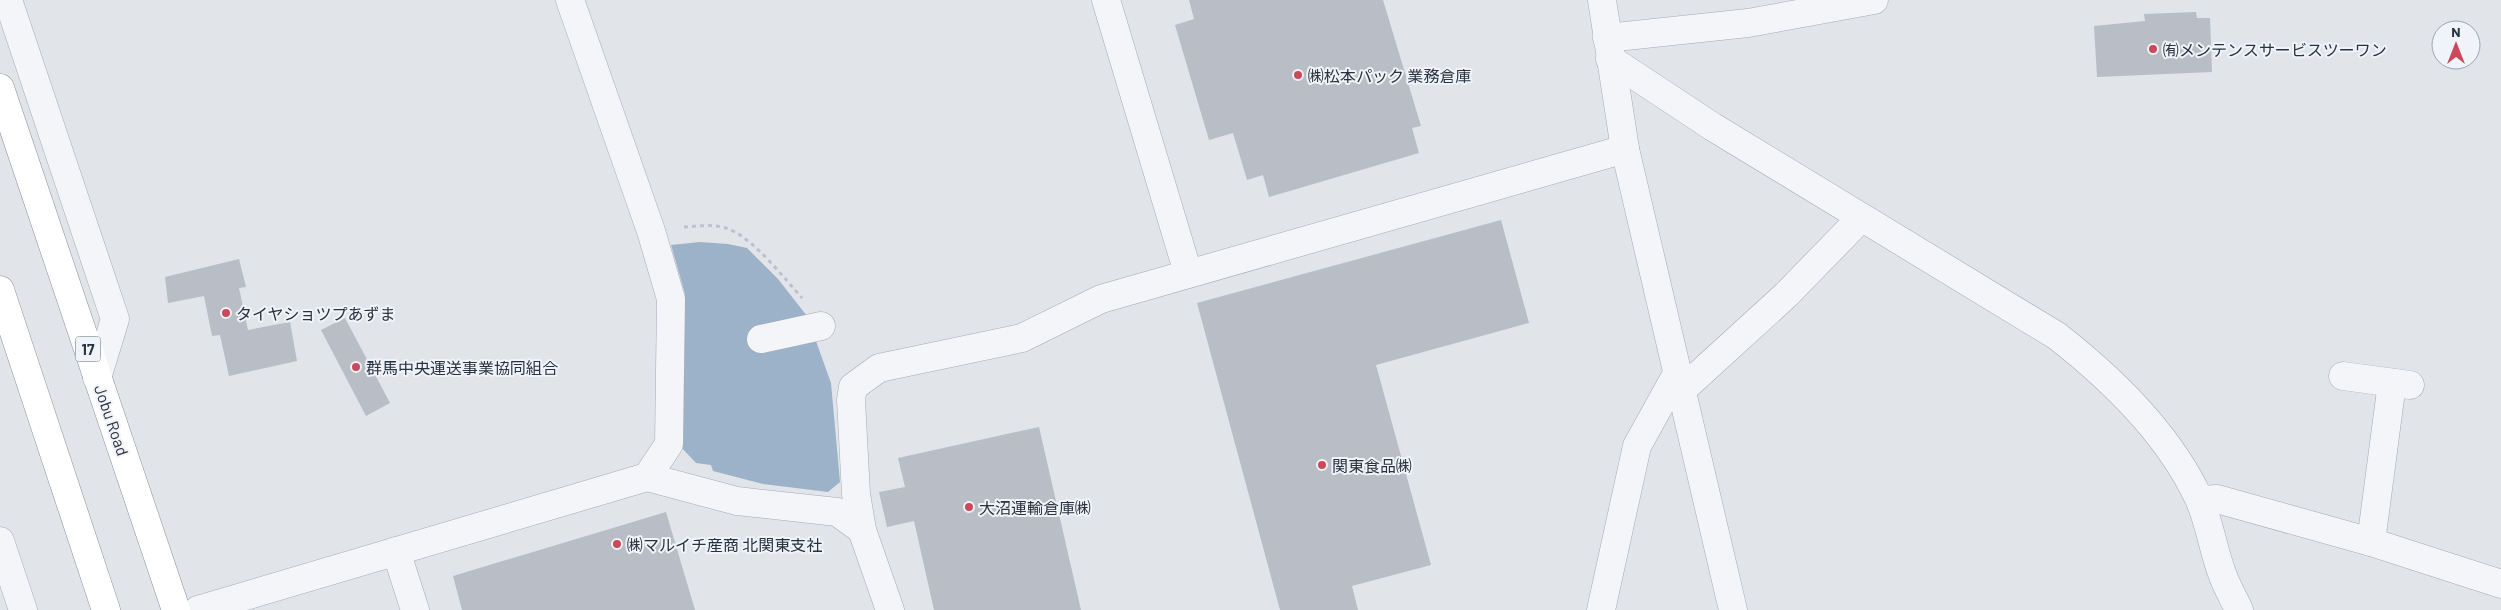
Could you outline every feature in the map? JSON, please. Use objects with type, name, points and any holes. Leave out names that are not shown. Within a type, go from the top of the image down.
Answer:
[{"type":"highway","name":"Jobu Road","points":[[0,88],[176,610]]},
{"type":"highway","points":[[0,290],[106,610]]},
{"type":"street","points":[[8,0],[115,319],[97,378]]},
{"type":"street","points":[[570,0],[651,231],[671,299],[669,444],[648,477]]},
{"type":"street","points":[[1106,0],[1188,273]]},
{"type":"street","points":[[1602,0],[1608,49],[1625,149],[1681,380],[1733,610]]},
{"type":"street","points":[[1608,49],[1874,0]]},
{"type":"street","points":[[1608,49],[1713,127],[2049,331],[2110,380],[2157,433],[2185,472],[2200,500],[2223,576],[2236,610]]},
{"type":"street","points":[[890,610],[862,530],[856,494],[851,400],[853,387],[879,368],[1022,338],[1101,299],[1625,149]]},
{"type":"street","points":[[1600,610],[1637,446],[1681,380],[1786,295],[1861,218]]},
{"type":"street","points":[[761,339],[821,326]]},
{"type":"street","points":[[2342,376],[2401,384],[2371,542]]},
{"type":"street","points":[[198,610],[648,477],[737,501],[837,512],[862,530]]},
{"type":"street","points":[[2200,500],[2217,499],[2371,542],[2501,584]]},
{"type":"street","points":[[0,541],[23,610]]},
{"type":"street","points":[[396,551],[415,610]]},
{"type":"path","points":[[651,231],[709,225],[732,230],[783,276],[807,305],[821,326]]},
{"type":"water","points":[[700,242],[728,244],[747,248],[778,279],[807,316],[831,383],[840,482],[828,492],[763,484],[713,471],[711,465],[696,463],[680,446],[685,294],[671,245]]},
{"type":"building","name":"㈱松本パック 業務倉庫","points":[[1189,0],[1383,0],[1421,126],[1412,128],[1419,153],[1269,197],[1263,175],[1247,180],[1233,133],[1209,140],[1175,25],[1194,19]]},
{"type":"building","name":"㈲メンテンスサービスツーワン","points":[[2196,12],[2197,18],[2210,18],[2212,72],[2097,77],[2094,26],[2145,21],[2144,14]]},
{"type":"building","name":"関東食品㈱","points":[[1501,220],[1529,323],[1376,365],[1431,565],[1352,586],[1358,610],[1280,610],[1197,303]]},
{"type":"building","name":"タイヤショツプあずま","points":[[239,259],[246,287],[239,288],[248,330],[290,322],[297,361],[229,376],[220,335],[212,336],[204,296],[168,303],[165,277]]},
{"type":"building","name":"群馬中央運送事業協同組合","points":[[345,318],[390,403],[366,416],[321,330]]},
{"type":"building","name":"大沼運輸倉庫㈱","points":[[1039,427],[1081,610],[934,610],[914,521],[887,527],[879,492],[905,487],[898,458]]},
{"type":"building","name":"㈱マルイチ産商 北関東支社","points":[[666,512],[695,610],[462,610],[453,576]]},
{"type":"place","name":"㈲メンテンスサービスツーワン","points":[[2153,49]]},
{"type":"place","name":"㈱松本パック 業務倉庫","points":[[1298,75]]},
{"type":"place","name":"タイヤショツプあずま","points":[[226,313]]},
{"type":"place","name":"群馬中央運送事業協同組合","points":[[356,367]]},
{"type":"place","name":"関東食品㈱","points":[[1322,465]]},
{"type":"place","name":"大沼運輸倉庫㈱","points":[[969,507]]},
{"type":"place","name":"㈱マルイチ産商 北関東支社","points":[[617,544]]}]
